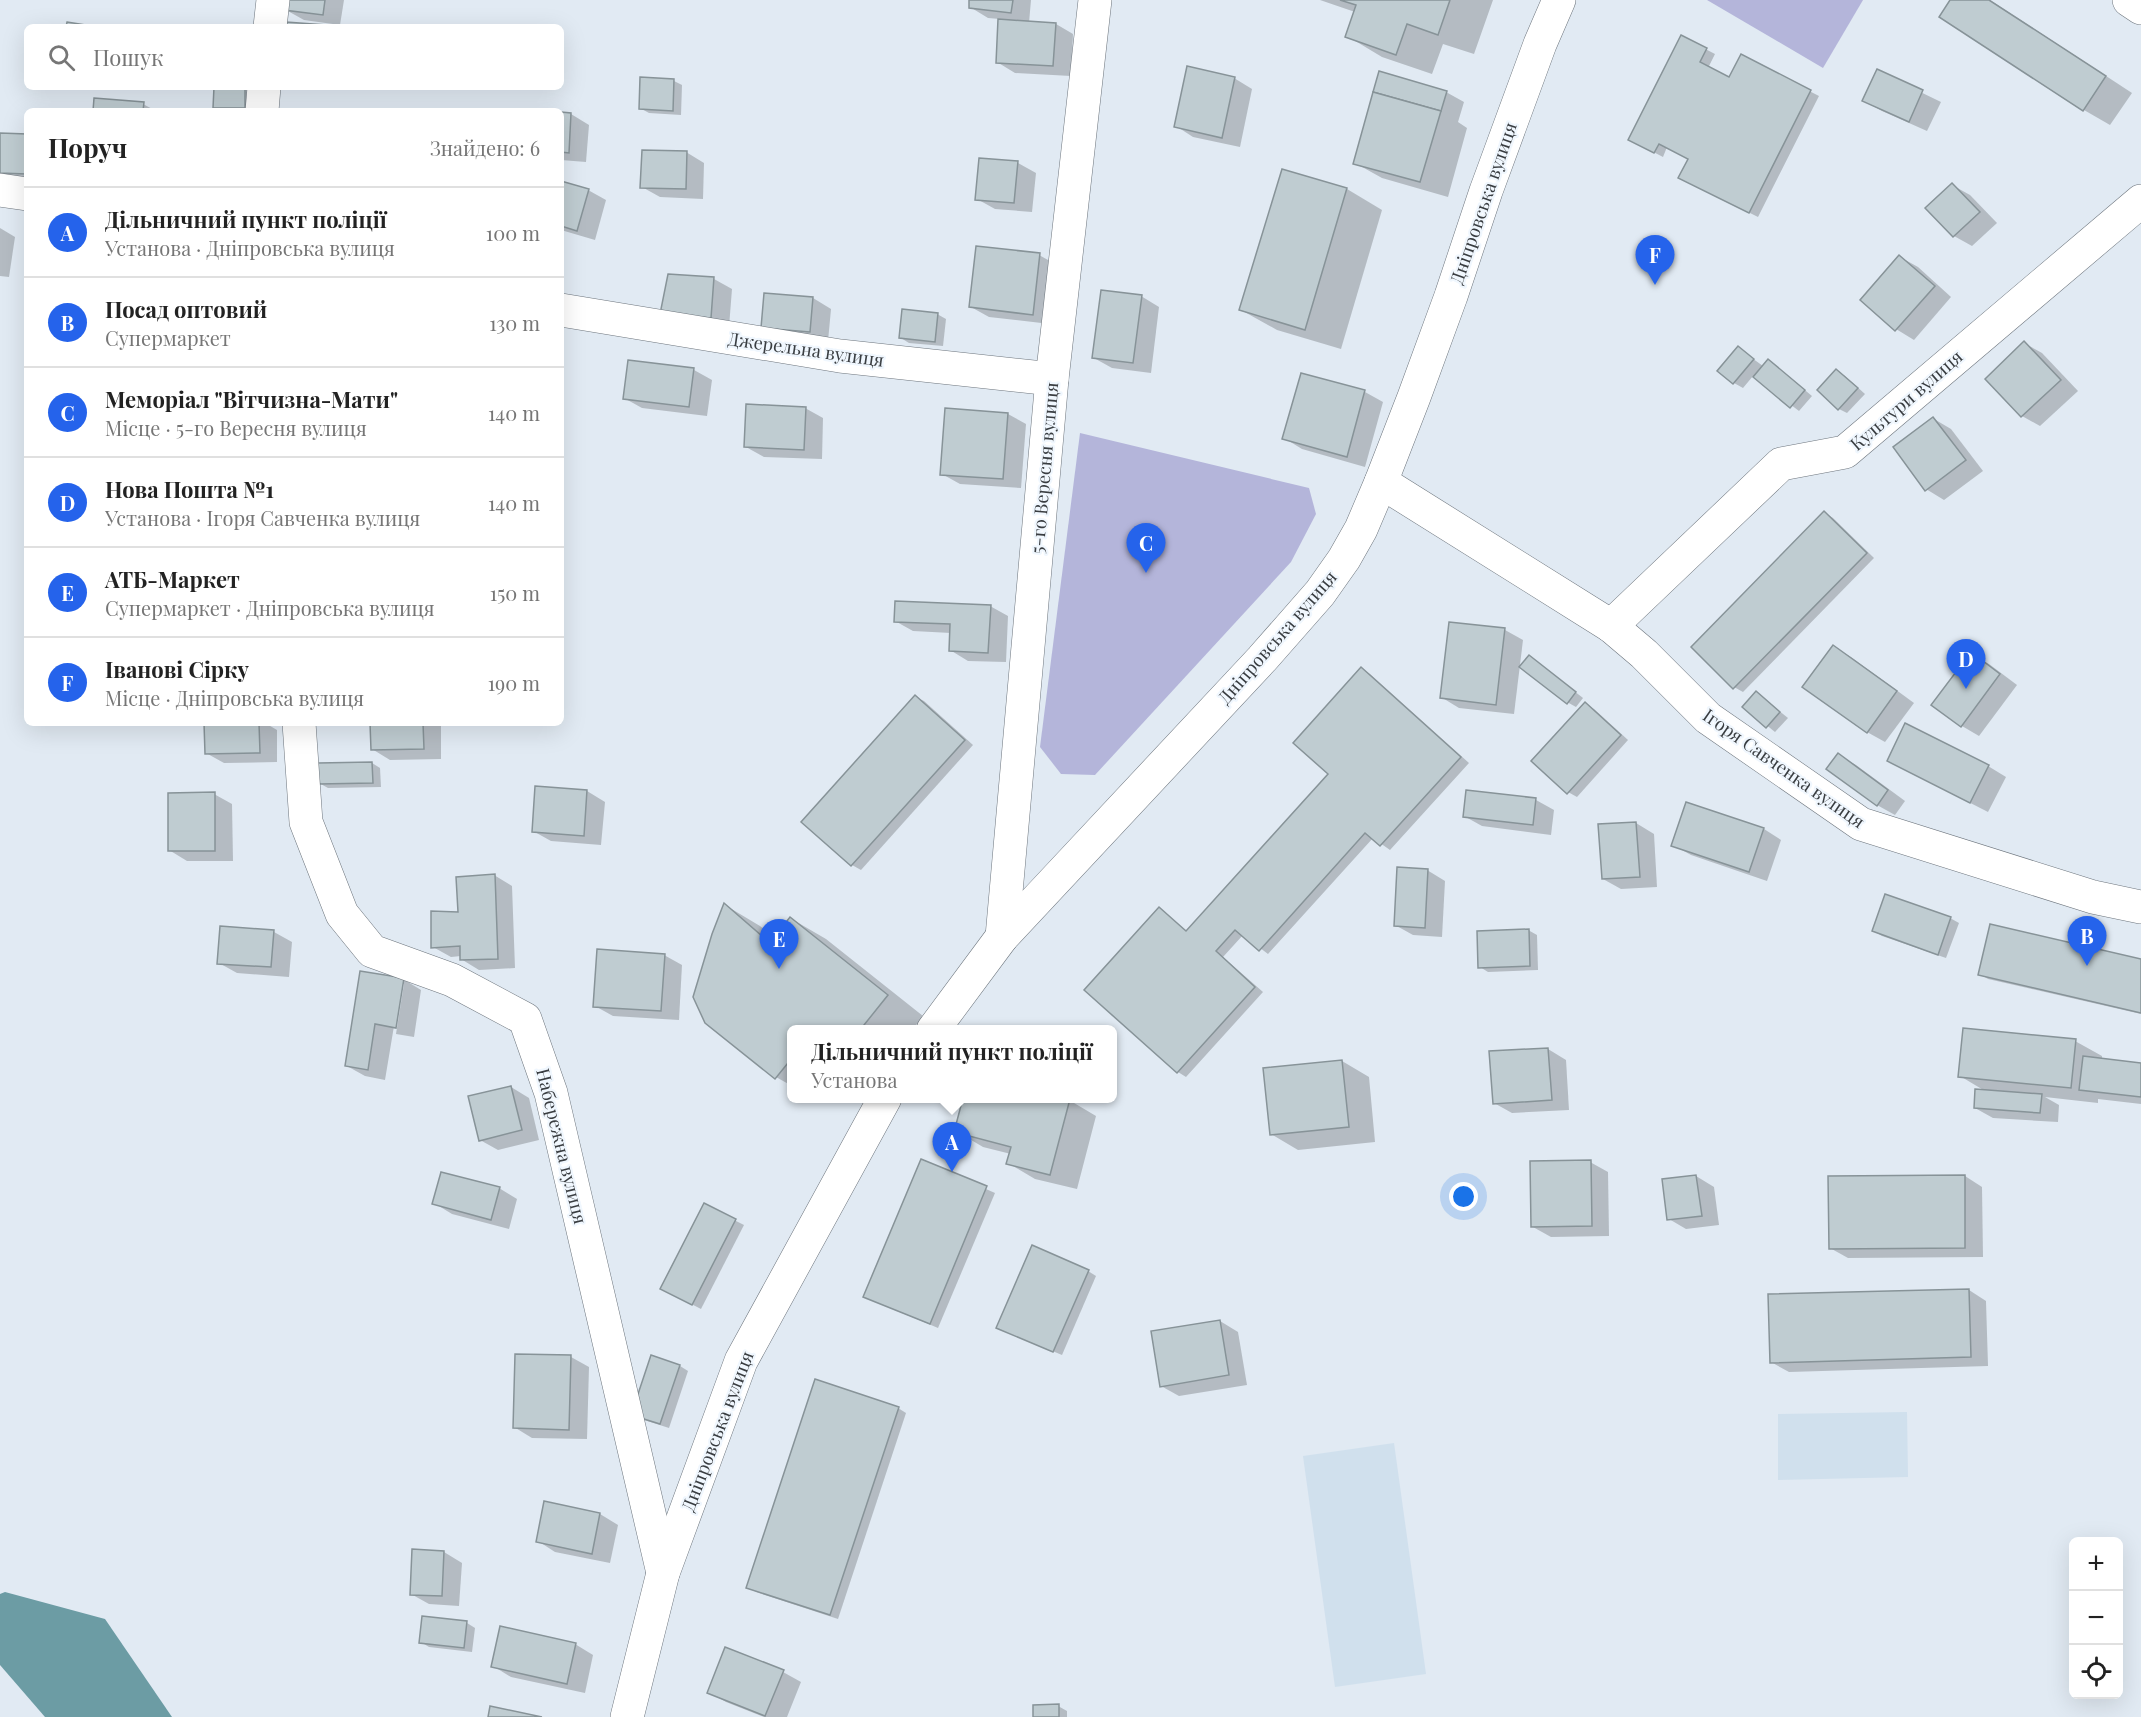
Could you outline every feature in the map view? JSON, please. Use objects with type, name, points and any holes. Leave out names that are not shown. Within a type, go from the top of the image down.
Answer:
[{"type":"main road","points":[[270,24],[273,0]]},
{"type":"main road","name":"5-го Вересня вулиця","points":[[1002,937],[1052,379],[1095,0]]},
{"type":"main road","name":"Дніпровська вулиця","points":[[936,1025],[1002,937],[1262,659],[1320,594],[1344,559],[1381,482],[1558,0]]},
{"type":"main road","points":[[2129,0],[2141,8]]},
{"type":"main road","points":[[261,108],[264,90]]},
{"type":"main road","points":[[0,189],[24,193]]},
{"type":"main road","name":"Культури вулиця","points":[[1611,626],[1781,464],[1845,452],[2141,201]]},
{"type":"main road","name":"Джерельна вулиця","points":[[564,310],[840,356],[1052,379]]},
{"type":"main road","name":"Ігоря Савченка вулиця","points":[[1381,482],[1611,626],[1644,654],[1708,718],[1861,824],[2093,897],[2141,906]]},
{"type":"main road","name":"Набережна вулиця","points":[[299,726],[306,822],[342,914],[372,951],[452,980],[525,1019],[551,1093],[663,1573]]},
{"type":"main road","name":"Дніпровська вулиця","points":[[627,1717],[663,1573],[741,1361],[882,1103]]},
{"type":"shaded area","points":[[1707,0],[1863,0],[1823,68]]},
{"type":"shaded area","points":[[1080,433],[1309,488],[1316,514],[1291,562],[1095,775],[1061,774],[1040,747]]},
{"type":"shaded area","points":[[1907,1412],[1908,1477],[1778,1480],[1778,1414]]},
{"type":"shaded area","points":[[1394,1443],[1426,1674],[1335,1687],[1303,1456]]},
{"type":"shaded area","points":[[5,1592],[105,1619],[172,1717],[45,1717],[0,1665],[0,1594]]},
{"type":"building","points":[[286,0],[325,0],[323,15],[284,10]]},
{"type":"building","points":[[969,0],[1013,0],[1011,13],[969,8]]},
{"type":"building","points":[[1340,0],[1450,0],[1438,35],[1407,24],[1396,55],[1345,37],[1356,5]]},
{"type":"building","points":[[1950,0],[1989,0],[2106,76],[2083,111],[1939,17]]},
{"type":"building","points":[[998,19],[1056,23],[1053,66],[996,63]]},
{"type":"building","points":[[286,22],[313,24],[286,24]]},
{"type":"building","points":[[1681,35],[1707,48],[1700,62],[1729,77],[1741,54],[1811,90],[1749,213],[1678,178],[1688,159],[1659,144],[1654,153],[1628,140]]},
{"type":"building","points":[[1187,66],[1235,77],[1222,138],[1174,127]]},
{"type":"building","points":[[1877,69],[1923,90],[1909,122],[1862,101]]},
{"type":"building","points":[[1379,71],[1447,91],[1441,111],[1373,92]]},
{"type":"building","points":[[640,77],[674,79],[673,111],[639,109]]},
{"type":"building","points":[[214,90],[245,90],[245,108],[213,108]]},
{"type":"building","points":[[1373,92],[1441,111],[1420,182],[1353,164]]},
{"type":"building","points":[[94,98],[144,102],[143,108],[93,108]]},
{"type":"building","points":[[564,112],[571,113],[569,153],[564,152]]},
{"type":"building","points":[[0,133],[24,134],[24,174],[0,173]]},
{"type":"building","points":[[642,150],[687,151],[686,189],[640,188]]},
{"type":"building","points":[[979,158],[1018,161],[1014,203],[975,200]]},
{"type":"building","points":[[1282,169],[1347,188],[1305,330],[1239,310]]},
{"type":"building","points":[[564,182],[589,189],[577,231],[564,227]]},
{"type":"building","points":[[1952,183],[1980,212],[1953,237],[1925,208]]},
{"type":"building","points":[[976,246],[1040,253],[1033,315],[969,307]]},
{"type":"building","points":[[1899,255],[1935,286],[1895,331],[1860,300]]},
{"type":"building","points":[[668,274],[714,277],[711,318],[660,314]]},
{"type":"building","points":[[1101,290],[1142,295],[1133,363],[1092,358]]},
{"type":"building","points":[[764,293],[813,297],[810,332],[761,328]]},
{"type":"building","points":[[902,309],[938,313],[935,342],[899,338]]},
{"type":"building","points":[[2024,341],[2061,380],[2021,417],[1985,379]]},
{"type":"building","points":[[1738,346],[1754,359],[1733,384],[1717,371]]},
{"type":"building","points":[[1768,359],[1805,390],[1790,408],[1753,377]]},
{"type":"building","points":[[628,360],[694,368],[689,407],[623,399]]},
{"type":"building","points":[[1836,369],[1858,388],[1838,410],[1817,390]]},
{"type":"building","points":[[1301,373],[1365,390],[1347,457],[1282,439]]},
{"type":"building","points":[[746,404],[806,407],[804,450],[744,447]]},
{"type":"building","points":[[945,408],[1008,413],[1003,479],[940,475]]},
{"type":"building","points":[[1933,417],[1966,460],[1925,491],[1893,447]]},
{"type":"building","points":[[1824,511],[1867,553],[1733,689],[1691,647]]},
{"type":"building","points":[[895,601],[991,605],[988,653],[949,651],[950,624],[894,622]]},
{"type":"building","points":[[1449,622],[1505,628],[1496,705],[1440,698]]},
{"type":"building","points":[[1833,645],[1897,691],[1867,733],[1802,687]]},
{"type":"building","points":[[1971,652],[2000,674],[1961,727],[1931,705]]},
{"type":"building","points":[[1529,655],[1576,692],[1567,704],[1519,667]]},
{"type":"building","points":[[1361,667],[1461,757],[1380,846],[1365,833],[1259,951],[1235,930],[1216,951],[1255,987],[1177,1073],[1084,990],[1159,907],[1186,931],[1328,774],[1293,743]]},
{"type":"building","points":[[1756,691],[1780,712],[1766,728],[1742,707]]},
{"type":"building","points":[[915,695],[965,740],[851,866],[801,822]]},
{"type":"building","points":[[1585,702],[1621,735],[1567,794],[1531,761]]},
{"type":"building","points":[[1905,723],[1989,765],[1970,803],[1887,761]]},
{"type":"building","points":[[204,726],[259,726],[260,753],[205,754]]},
{"type":"building","points":[[370,726],[423,726],[424,749],[371,750]]},
{"type":"building","points":[[1838,753],[1888,790],[1877,806],[1826,769]]},
{"type":"building","points":[[372,762],[373,783],[318,784],[318,763]]},
{"type":"building","points":[[535,786],[587,790],[584,836],[532,832]]},
{"type":"building","points":[[1466,790],[1536,798],[1533,825],[1463,817]]},
{"type":"building","points":[[215,792],[215,851],[168,851],[168,793]]},
{"type":"building","points":[[1686,802],[1764,828],[1749,872],[1671,846]]},
{"type":"building","points":[[1636,822],[1640,877],[1602,879],[1598,824]]},
{"type":"building","points":[[1397,867],[1428,869],[1425,928],[1394,926]]},
{"type":"building","points":[[495,874],[498,959],[460,960],[460,946],[431,948],[431,911],[458,912],[456,877]]},
{"type":"building","points":[[1885,894],[1951,917],[1938,955],[1872,931]]},
{"type":"building","points":[[724,903],[770,943],[790,917],[888,995],[864,1025],[787,1025],[787,1064],[775,1079],[705,1023],[693,997]]},
{"type":"building","points":[[1990,924],[2141,959],[2141,1013],[1978,975]]},
{"type":"building","points":[[220,926],[274,930],[271,967],[217,964]]},
{"type":"building","points":[[1529,929],[1530,966],[1478,968],[1477,931]]},
{"type":"building","points":[[597,949],[665,954],[661,1011],[593,1007]]},
{"type":"building","points":[[360,971],[404,978],[396,1028],[375,1024],[368,1070],[345,1066]]},
{"type":"building","points":[[1963,1028],[2076,1039],[2071,1088],[1958,1077]]},
{"type":"building","points":[[1548,1048],[1552,1100],[1493,1104],[1489,1051]]},
{"type":"building","points":[[2083,1056],[2141,1063],[2141,1097],[2079,1090]]},
{"type":"building","points":[[1342,1060],[1349,1127],[1270,1135],[1263,1068]]},
{"type":"building","points":[[511,1086],[522,1130],[479,1141],[468,1096]]},
{"type":"building","points":[[1975,1089],[2042,1094],[2040,1113],[1974,1108]]},
{"type":"building","points":[[962,1103],[1069,1103],[1050,1175],[1006,1164],[1011,1147],[954,1132]]},
{"type":"building","points":[[921,1159],[987,1186],[930,1324],[863,1297]]},
{"type":"building","points":[[1591,1160],[1592,1226],[1531,1227],[1530,1161]]},
{"type":"building","points":[[441,1172],[500,1187],[491,1220],[432,1204]]},
{"type":"building","points":[[1696,1175],[1702,1216],[1667,1220],[1662,1179]]},
{"type":"building","points":[[1965,1175],[1965,1248],[1829,1249],[1828,1176]]},
{"type":"building","points":[[704,1203],[736,1219],[692,1305],[660,1289]]},
{"type":"building","points":[[1032,1245],[1089,1270],[1053,1352],[996,1328]]},
{"type":"building","points":[[1969,1289],[1971,1357],[1770,1363],[1768,1294]]},
{"type":"building","points":[[1220,1320],[1229,1375],[1160,1387],[1151,1331]]},
{"type":"building","points":[[515,1354],[571,1355],[569,1430],[513,1428]]},
{"type":"building","points":[[651,1355],[680,1365],[660,1424],[631,1415]]},
{"type":"building","points":[[815,1379],[899,1407],[830,1615],[746,1588]]},
{"type":"building","points":[[544,1501],[600,1513],[592,1554],[536,1542]]},
{"type":"building","points":[[412,1549],[444,1551],[442,1596],[410,1595]]},
{"type":"building","points":[[422,1616],[467,1621],[464,1648],[419,1643]]},
{"type":"building","points":[[500,1626],[576,1643],[567,1684],[491,1667]]},
{"type":"building","points":[[725,1647],[784,1670],[765,1716],[707,1693]]},
{"type":"building","points":[[1059,1704],[1059,1717],[1033,1717],[1033,1705]]},
{"type":"building","points":[[490,1706],[542,1717],[488,1717]]},
{"type":"place","name":"Іванові Сірку","points":[[1655,285]]},
{"type":"place","name":"Меморіал \"Вітчизна-Мати\"","points":[[1146,573]]},
{"type":"place","name":"Нова Пошта №1","points":[[1966,689]]},
{"type":"place","name":"Посад оптовий","points":[[2087,966]]},
{"type":"place","name":"АТБ-Маркет","points":[[779,969]]},
{"type":"place","name":"Дільничний пункт поліції","points":[[952,1172]]}]
